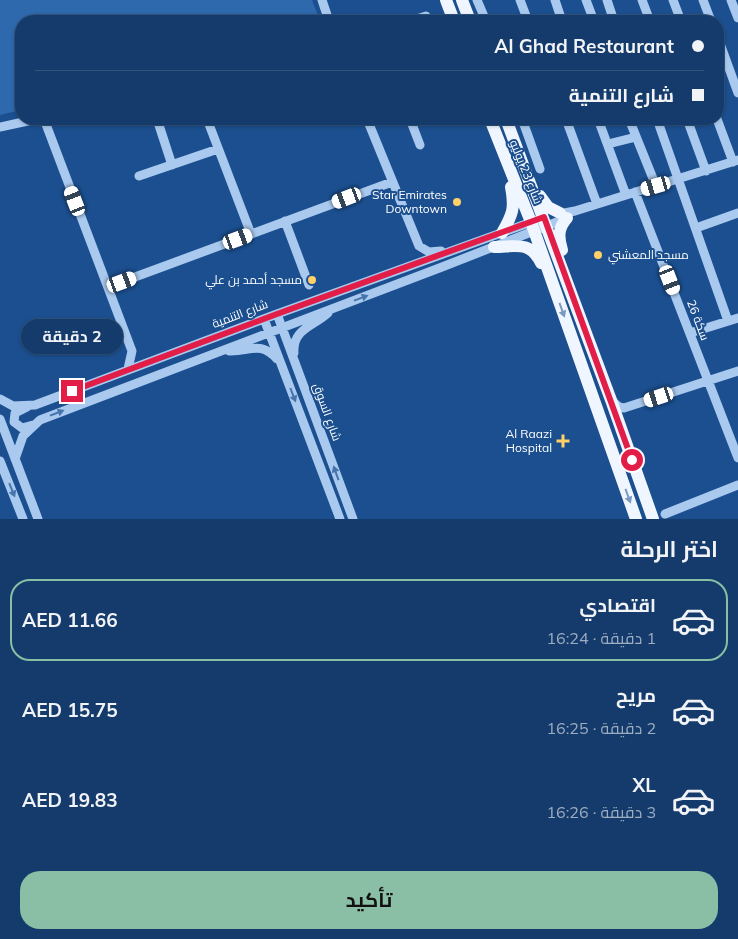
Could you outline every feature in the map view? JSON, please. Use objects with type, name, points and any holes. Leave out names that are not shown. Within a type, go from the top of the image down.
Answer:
[{"type":"main road","points":[[446,0],[452,15]]},
{"type":"main road","points":[[462,0],[468,15]]},
{"type":"main road","name":"شارع 23 يوليو","points":[[492,125],[532,226],[636,519]]},
{"type":"main road","name":"شارع 23 يوليو","points":[[510,125],[620,424],[652,519]]},
{"type":"main road","points":[[502,233],[512,216],[514,206],[504,157]]},
{"type":"main road","points":[[525,167],[548,207],[567,214],[559,235],[566,267],[564,274]]},
{"type":"main road","points":[[494,247],[522,245],[529,248],[538,256],[547,277],[551,281]]},
{"type":"street","points":[[322,0],[327,15]]},
{"type":"street","points":[[477,0],[483,15]]},
{"type":"street","points":[[520,0],[526,15]]},
{"type":"street","points":[[554,0],[560,15]]},
{"type":"street","points":[[586,0],[592,15]]},
{"type":"street","points":[[607,0],[612,15]]},
{"type":"street","points":[[642,0],[648,15]]},
{"type":"street","points":[[673,0],[679,15]]},
{"type":"street","points":[[703,0],[709,15]]},
{"type":"street","points":[[731,0],[738,18]]},
{"type":"street","points":[[724,55],[738,94]]},
{"type":"street","points":[[0,127],[15,124]]},
{"type":"street","points":[[46,125],[132,351],[128,369]]},
{"type":"street","points":[[159,125],[172,165]]},
{"type":"street","points":[[209,125],[251,234]]},
{"type":"street","points":[[369,125],[419,246],[429,252],[455,250]]},
{"type":"street","points":[[412,125],[420,145]]},
{"type":"street","points":[[524,125],[540,169]]},
{"type":"street","points":[[568,125],[597,204]]},
{"type":"street","name":"سكة 26","points":[[600,125],[690,333],[738,458]]},
{"type":"street","points":[[631,125],[656,186]]},
{"type":"street","points":[[660,125],[728,321]]},
{"type":"street","points":[[689,125],[706,170]]},
{"type":"street","points":[[720,125],[736,161]]},
{"type":"street","points":[[608,144],[636,137]]},
{"type":"street","points":[[139,176],[218,149]]},
{"type":"street","name":"شارع التنمية","points":[[15,459],[23,436],[40,420],[494,247],[545,221],[736,161]]},
{"type":"street","points":[[108,287],[392,182]]},
{"type":"street","points":[[696,228],[738,213]]},
{"type":"street","points":[[284,222],[309,285]]},
{"type":"street","name":"شارع التنمية","points":[[29,406],[502,233],[532,226]]},
{"type":"street","points":[[295,361],[294,345],[298,335],[305,328],[323,318],[332,308]]},
{"type":"street","name":"شارع السوق","points":[[277,314],[353,519]]},
{"type":"street","points":[[690,333],[738,318]]},
{"type":"street","name":"شارع السوق","points":[[264,319],[340,519]]},
{"type":"street","points":[[224,349],[233,351],[263,348],[272,353],[281,364]]},
{"type":"street","points":[[132,351],[150,361]]},
{"type":"street","points":[[611,400],[619,408],[626,408],[738,371]]},
{"type":"street","points":[[0,399],[13,406],[29,406]]},
{"type":"street","points":[[29,406],[15,413],[14,422],[22,428],[35,424]]},
{"type":"street","points":[[620,424],[620,414],[626,408]]},
{"type":"street","points":[[0,419],[38,519]]},
{"type":"street","points":[[0,460],[23,519]]},
{"type":"street","points":[[665,514],[738,485]]},
{"type":"shaded area","points":[[0,0],[312,0],[318,15],[15,15],[15,111],[0,115]]},
{"type":"place","name":"Star Emirates Downtown","points":[[457,202]]},
{"type":"place","name":"مسجد المعشني","points":[[598,255]]},
{"type":"place","name":"مسجد أحمد بن علي","points":[[312,280]]},
{"type":"place","name":"Al Raazi Hospital","points":[[563,441]]},
{"type":"route","points":[[72,391],[544,217],[632,460]]}]
